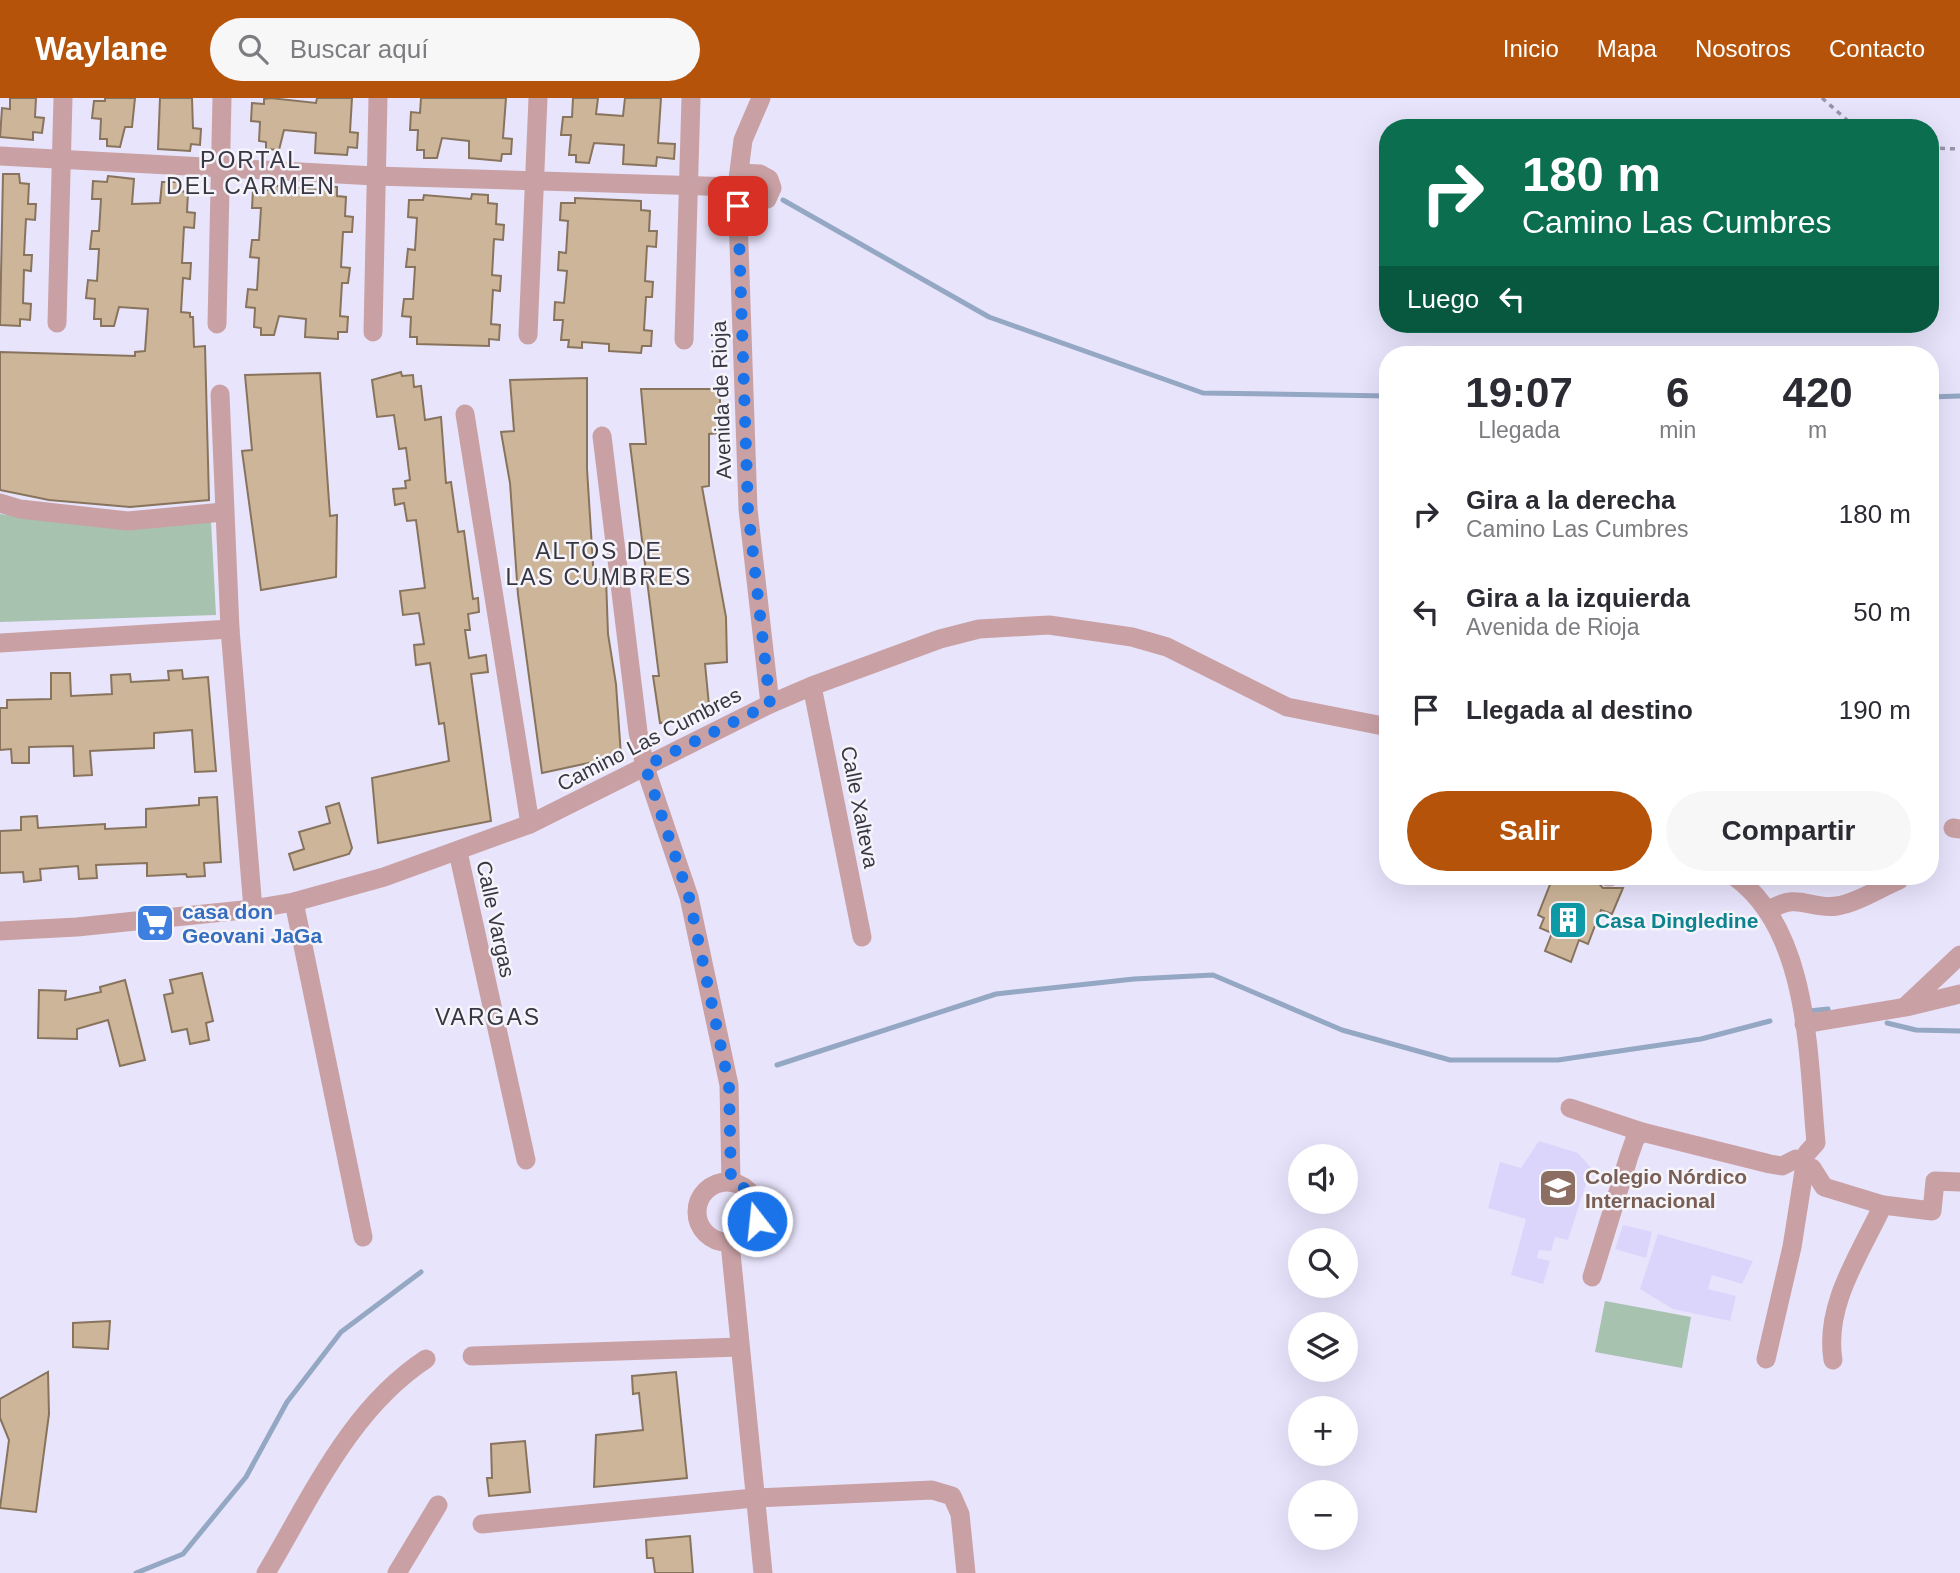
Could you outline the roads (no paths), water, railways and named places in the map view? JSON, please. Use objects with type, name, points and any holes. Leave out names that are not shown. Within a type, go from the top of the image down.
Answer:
[{"type":"street","points":[[57,323],[59,157],[63,98]]},
{"type":"street","points":[[217,324],[222,98]]},
{"type":"street","points":[[373,332],[374,176],[378,98]]},
{"type":"street","points":[[528,335],[538,98]]},
{"type":"street","points":[[684,340],[691,98]]},
{"type":"street","name":"Avenida de Rioja","points":[[761,98],[743,140],[738,189],[748,509],[770,704]]},
{"type":"street","points":[[0,156],[59,157],[374,176],[738,189]]},
{"type":"street","points":[[220,394],[230,629],[253,909]]},
{"type":"street","points":[[465,414],[530,824]]},
{"type":"street","points":[[603,436],[645,766],[689,897],[729,1085],[731,1181]]},
{"type":"street","points":[[0,503],[20,509],[128,521],[223,512]]},
{"type":"street","name":"Camino Las Cumbres","points":[[0,931],[77,927],[253,909],[294,902],[458,852],[530,824],[770,704],[812,686],[940,639],[979,629],[1049,625],[1132,637],[1167,647],[1287,707],[1379,725]]},
{"type":"street","points":[[0,643],[230,629]]},
{"type":"street","name":"Calle Xalteva","points":[[812,686],[862,937]]},
{"type":"street","name":"Calle Vargas","points":[[458,852],[526,1160]]},
{"type":"street","points":[[1745,885],[1755,893],[1785,940],[1804,1024],[1816,1143],[1805,1163],[1792,1247],[1766,1359]]},
{"type":"street","points":[[1768,911],[1781,903],[1794,901],[1835,906],[1887,885]]},
{"type":"street","points":[[294,902],[363,1237]]},
{"type":"street","points":[[1906,1007],[1960,955]]},
{"type":"street","points":[[1804,1024],[1906,1007],[1960,994]]},
{"type":"street","points":[[1570,1108],[1642,1132],[1770,1164],[1782,1166],[1805,1163]]},
{"type":"street","points":[[1592,1277],[1629,1156],[1635,1139],[1642,1132]]},
{"type":"street","points":[[1805,1163],[1824,1187],[1883,1205],[1932,1211],[1935,1181],[1960,1182]]},
{"type":"street","points":[[731,1181],[747,1188],[757,1203],[757,1221],[747,1236],[730,1243],[716,1241],[704,1232],[697,1219],[697,1204],[710,1187],[731,1181]]},
{"type":"street","points":[[1833,1360],[1830,1340],[1836,1306],[1883,1205]]},
{"type":"street","points":[[730,1243],[762,1573]]},
{"type":"street","points":[[472,1356],[740,1347]]},
{"type":"street","points":[[266,1573],[360,1418],[380,1394],[426,1359]]},
{"type":"street","points":[[482,1524],[754,1498],[932,1490],[952,1496],[960,1514],[966,1573]]},
{"type":"street","points":[[397,1573],[438,1505]]},
{"type":"waterway","points":[[783,200],[989,317],[1203,393],[1379,396]]},
{"type":"waterway","points":[[1939,397],[1960,396]]},
{"type":"waterway","points":[[777,1065],[996,994],[1134,979],[1213,975],[1342,1030],[1450,1060],[1558,1060],[1701,1039],[1770,1021]]},
{"type":"waterway","points":[[1809,1011],[1828,1009]]},
{"type":"waterway","points":[[1887,1023],[1916,1030],[1960,1031]]},
{"type":"waterway","points":[[136,1573],[183,1554],[246,1477],[287,1402],[341,1332],[421,1272]]},
{"type":"place","name":"Casa Dingledine","points":[[1568,920]]},
{"type":"place","name":"casa don Geovani JaGa","points":[[155,923]]},
{"type":"place","name":"Colegio Nórdico Internacional","points":[[1558,1188]]},
{"type":"district","name":"PORTAL DEL CARMEN","points":[[251,173]]},
{"type":"district","name":"ALTOS DE LAS CUMBRES","points":[[599,564]]},
{"type":"district","name":"VARGAS","points":[[488,1017]]}]
